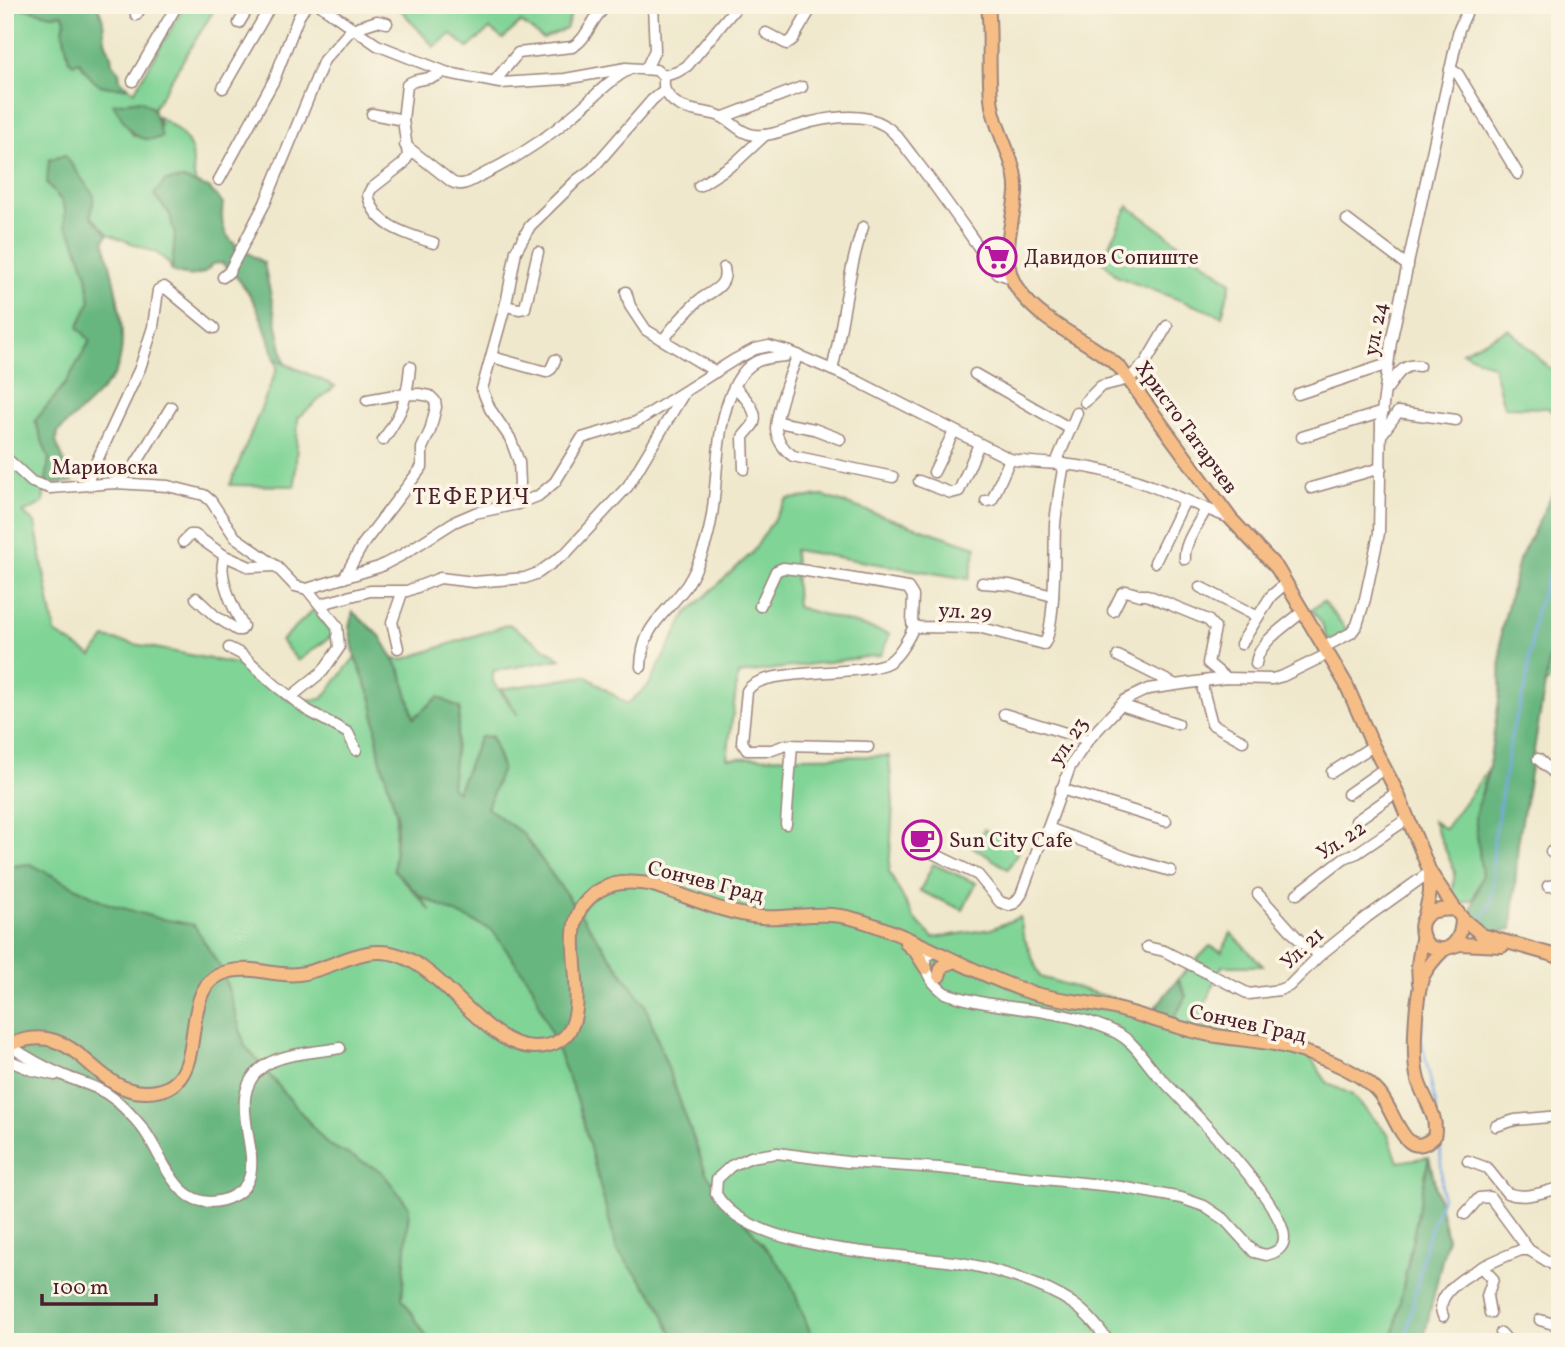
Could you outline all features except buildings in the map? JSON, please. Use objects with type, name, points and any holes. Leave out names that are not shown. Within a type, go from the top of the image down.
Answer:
[{"type":"main road","name":"Христо Татарчев","points":[[988,5],[993,108],[1016,182],[1007,242],[1012,278],[1017,289],[1051,323],[1112,360],[1129,379],[1230,519],[1267,556],[1350,691],[1373,746],[1397,792],[1430,872],[1459,914],[1482,935],[1560,957]]},
{"type":"main road","name":"Христо Татарчев","points":[[1424,919],[1430,893],[1430,872]]},
{"type":"main road","name":"Сончев Град","points":[[38,1037],[64,1045],[126,1088],[153,1091],[173,1083],[186,1068],[191,1058],[198,1001],[207,984],[217,976],[232,970],[303,974],[351,956],[373,952],[401,957],[424,969],[485,1024],[516,1044],[534,1047],[551,1044],[569,1032],[577,1008],[573,931],[578,914],[586,901],[600,890],[622,882],[650,884],[730,911],[760,917],[820,913],[844,916],[1030,992],[1112,1008],[1188,1030],[1274,1044],[1309,1055],[1371,1085],[1389,1108],[1406,1138],[1415,1144],[1422,1144],[1434,1137],[1436,1129],[1417,1071],[1417,1009],[1420,989]]},
{"type":"main road","points":[[1436,910],[1459,914],[1462,930],[1458,940],[1426,971],[1420,989],[1420,930],[1424,919],[1436,910]]},
{"type":"main road","points":[[898,936],[916,952],[926,968]]},
{"type":"main road","points":[[1422,939],[1433,949],[1446,949]]},
{"type":"main road","name":"Христо Татарчев","points":[[1446,949],[1467,944],[1520,947]]},
{"type":"main road","points":[[939,976],[942,966],[955,961]]},
{"type":"main road","points":[[7,1046],[21,1039],[38,1037]]},
{"type":"street","points":[[136,15],[143,5]]},
{"type":"street","points":[[133,81],[177,5]]},
{"type":"street","points":[[239,23],[250,5]]},
{"type":"street","points":[[223,88],[271,5]]},
{"type":"street","points":[[219,180],[274,80],[298,18],[306,5]]},
{"type":"street","points":[[320,5],[377,45],[443,72],[494,82],[565,79],[590,73],[632,69],[656,70],[664,76]]},
{"type":"street","points":[[494,82],[518,53],[572,47],[579,43],[601,9],[609,5]]},
{"type":"street","points":[[646,69],[655,50],[653,5]]},
{"type":"street","points":[[664,76],[687,66],[738,5]]},
{"type":"street","points":[[766,33],[784,44],[790,42],[813,5]]},
{"type":"street","name":"ул. 24","points":[[1326,651],[1346,637],[1357,625],[1365,599],[1378,533],[1381,434],[1388,364],[1459,29],[1470,5]]},
{"type":"street","points":[[223,277],[229,272],[265,203],[320,66],[352,29],[377,22],[387,23]]},
{"type":"street","points":[[405,145],[452,182],[461,185],[529,149],[575,114],[608,83],[632,69]]},
{"type":"street","points":[[1450,69],[1458,74],[1518,174]]},
{"type":"street","points":[[434,243],[389,227],[368,198],[368,193],[408,156],[403,120],[408,83],[433,78],[443,72]]},
{"type":"street","points":[[664,76],[664,90],[686,109],[724,117],[802,87]]},
{"type":"street","points":[[517,504],[519,462],[510,438],[490,409],[482,389],[506,306],[516,251],[525,232],[567,189],[592,169],[652,100],[664,90]]},
{"type":"street","points":[[372,114],[403,120]]},
{"type":"street","points":[[724,117],[746,133],[765,135],[837,118],[867,119],[884,125],[923,170],[997,273],[1012,278]]},
{"type":"street","points":[[699,186],[735,163],[765,135]]},
{"type":"street","points":[[1347,220],[1408,266]]},
{"type":"street","points":[[832,370],[843,324],[851,266],[863,227]]},
{"type":"street","points":[[506,306],[524,308],[538,251]]},
{"type":"street","points":[[664,340],[668,332],[686,317],[701,299],[718,288],[724,279],[724,268]]},
{"type":"street","points":[[86,484],[144,358],[153,327],[158,290],[164,287],[214,328]]},
{"type":"street","points":[[626,292],[629,306],[646,330],[716,372]]},
{"type":"street","points":[[1085,402],[1101,386],[1129,379],[1146,362],[1167,326]]},
{"type":"street","points":[[183,542],[190,535],[195,535],[225,556],[250,567],[276,566],[295,586],[307,589],[379,567],[454,522],[488,509],[528,501],[549,489],[582,439],[629,425],[745,354],[764,346],[794,353],[853,379],[1010,459],[1033,464],[1060,463],[1092,468],[1143,483],[1230,519]]},
{"type":"street","points":[[641,667],[642,648],[649,630],[687,585],[711,527],[715,509],[717,460],[735,387],[746,369],[757,360],[794,353]]},
{"type":"street","points":[[794,353],[776,430],[780,443],[793,456],[893,477]]},
{"type":"street","points":[[492,357],[546,372],[551,369],[555,360]]},
{"type":"street","points":[[1298,394],[1388,364]]},
{"type":"street","points":[[1384,393],[1405,366],[1419,366]]},
{"type":"street","points":[[383,440],[396,422],[408,395],[410,367]]},
{"type":"street","points":[[975,374],[1069,428]]},
{"type":"street","points":[[735,387],[747,400],[755,418],[743,437],[744,469]]},
{"type":"street","points":[[321,604],[370,591],[402,593],[440,578],[474,582],[525,578],[552,564],[566,553],[628,486],[687,390]]},
{"type":"street","points":[[344,578],[363,544],[422,467],[422,448],[434,416],[435,401],[430,396],[408,395],[367,400]]},
{"type":"street","points":[[115,483],[134,467],[172,407]]},
{"type":"street","points":[[1302,436],[1383,412]]},
{"type":"street","points":[[1381,434],[1398,412],[1457,420]]},
{"type":"street","name":"ул. 29","points":[[760,606],[776,571],[783,568],[801,570],[908,588],[913,594],[914,626],[982,628],[1044,644],[1048,637],[1053,596],[1060,463],[1069,428],[1077,413]]},
{"type":"street","points":[[778,422],[814,429],[840,439]]},
{"type":"street","points":[[934,472],[954,431]]},
{"type":"street","points":[[919,481],[951,493],[958,491],[979,444]]},
{"type":"street","name":"Мариовска","points":[[5,457],[32,482],[50,488],[115,483],[168,486],[204,495],[235,537],[276,566]]},
{"type":"street","points":[[986,501],[992,500],[1010,459]]},
{"type":"street","points":[[1311,488],[1381,468]]},
{"type":"street","points":[[1155,562],[1185,500]]},
{"type":"street","points":[[1185,559],[1184,554],[1206,509]]},
{"type":"street","points":[[196,598],[221,620],[237,630],[242,629],[222,571],[225,556]]},
{"type":"street","points":[[982,583],[1010,585],[1053,596]]},
{"type":"street","points":[[1241,644],[1271,596],[1285,583]]},
{"type":"street","points":[[1200,587],[1258,617]]},
{"type":"street","points":[[292,696],[323,671],[339,648],[337,626],[307,589]]},
{"type":"street","points":[[1113,611],[1122,593],[1126,591],[1147,595],[1208,620],[1214,628],[1208,663],[1226,678]]},
{"type":"street","points":[[398,648],[393,622],[402,593]]},
{"type":"street","points":[[1256,664],[1257,654],[1263,646],[1302,612]]},
{"type":"street","points":[[868,747],[792,746],[772,750],[744,748],[742,743],[747,691],[751,684],[769,678],[833,672],[888,662],[901,648],[914,626]]},
{"type":"street","points":[[229,648],[241,654],[307,710],[348,733],[356,750]]},
{"type":"street","name":"ул. 23","points":[[924,849],[978,874],[1000,902],[1009,905],[1015,903],[1021,895],[1070,768],[1088,740],[1121,705],[1139,692],[1177,685],[1226,678],[1272,679],[1283,676],[1326,651]]},
{"type":"street","points":[[1118,656],[1177,685]]},
{"type":"street","points":[[1203,681],[1202,690],[1212,724],[1243,741]]},
{"type":"street","points":[[1121,705],[1178,724]]},
{"type":"street","points":[[1004,714],[1088,740]]},
{"type":"street","points":[[786,824],[792,746]]},
{"type":"street","points":[[1332,772],[1373,746]]},
{"type":"street","points":[[1538,759],[1560,778]]},
{"type":"street","points":[[1348,794],[1385,768]]},
{"type":"street","points":[[1061,789],[1166,821]]},
{"type":"street","points":[[1356,821],[1397,792]]},
{"type":"street","name":"Ул. 22","points":[[1297,894],[1344,858],[1357,853],[1407,819]]},
{"type":"street","points":[[1048,828],[1130,859],[1171,871]]},
{"type":"street","name":"Ул. 21","points":[[1147,947],[1164,951],[1249,994],[1289,986],[1320,955],[1430,872]]},
{"type":"street","points":[[1548,886],[1560,885]]},
{"type":"street","points":[[1258,894],[1302,943],[1320,955]]},
{"type":"street","points":[[935,951],[927,956],[926,968],[940,989],[949,994],[1084,1020],[1116,1033],[1133,1044],[1152,1069],[1217,1136],[1268,1201],[1282,1227],[1284,1242],[1280,1247],[1266,1255],[1254,1252],[1213,1210],[1181,1198],[1102,1185],[939,1168],[764,1154],[731,1166],[717,1179],[716,1194],[737,1218],[775,1234],[895,1257],[964,1264],[1041,1287],[1060,1296],[1084,1313],[1109,1342]]},
{"type":"street","points":[[935,951],[933,957],[939,976],[956,995]]},
{"type":"street","points":[[30,1057],[30,1047],[38,1037]]},
{"type":"street","points":[[7,1046],[63,1076],[101,1090],[142,1127],[176,1185],[195,1199],[215,1202],[232,1197],[244,1189],[251,1176],[251,1155],[243,1112],[244,1093],[252,1075],[268,1063],[282,1058],[340,1048]]},
{"type":"street","points":[[7,1046],[10,1060],[44,1074],[63,1076]]},
{"type":"street","points":[[1496,1126],[1515,1120],[1560,1116]]},
{"type":"street","points":[[1468,1161],[1487,1168],[1511,1195],[1534,1195],[1560,1188]]},
{"type":"street","points":[[1465,1214],[1479,1198],[1490,1197],[1529,1250],[1560,1269]]},
{"type":"street","points":[[1443,1316],[1440,1304],[1444,1297],[1468,1275],[1521,1250],[1529,1250]]},
{"type":"street","points":[[1482,1267],[1493,1279],[1487,1296],[1490,1313]]},
{"type":"street","points":[[1540,1320],[1560,1326]]},
{"type":"street","points":[[1501,1333],[1508,1342]]},
{"type":"green space","points":[[5,5],[63,14],[63,31],[69,61],[79,60],[89,76],[99,84],[128,87],[134,92],[185,5],[217,5],[153,109],[141,100],[114,104],[133,135],[161,126],[156,116],[178,131],[190,146],[197,185],[183,179],[154,195],[170,214],[175,235],[172,271],[168,262],[157,253],[108,234],[91,216],[93,196],[65,155],[47,183],[65,209],[65,224],[75,241],[87,275],[90,302],[90,341],[66,383],[35,421],[49,459],[43,503],[23,513],[35,523],[55,633],[92,656],[105,638],[245,666],[290,701],[322,699],[355,657],[372,699],[380,757],[396,812],[394,870],[431,911],[420,896],[492,930],[532,985],[578,1101],[617,1250],[657,1300],[676,1342],[430,1342],[402,1298],[409,1207],[381,1171],[327,1144],[245,1046],[223,972],[156,922],[106,903],[30,864],[5,867]]},
{"type":"green space","points":[[18,5],[96,5],[102,15],[105,41],[112,63],[119,72],[120,80],[128,87],[99,84],[89,76],[79,61],[73,64],[69,60],[63,31],[63,14],[52,15]]},
{"type":"green space","points":[[401,5],[574,5],[566,29],[543,39],[521,22],[503,39],[490,29],[468,48],[451,34],[434,47],[401,10]]},
{"type":"green space","points":[[141,100],[153,109],[162,137],[144,139],[137,136],[113,104]]},
{"type":"green space","points":[[65,155],[94,196],[91,216],[108,234],[104,240],[120,310],[122,348],[119,364],[112,378],[58,432],[56,442],[73,482],[51,484],[46,482],[49,459],[35,421],[66,383],[90,341],[78,327],[90,302],[87,275],[75,241],[65,224],[65,209],[47,183],[49,160]]},
{"type":"green space","points":[[183,179],[209,188],[223,203],[222,216],[226,234],[238,246],[264,263],[285,364],[275,359],[250,296],[222,263],[212,264],[204,272],[194,275],[172,271],[175,235],[170,214],[154,195],[165,181]]},
{"type":"green space","points":[[1128,206],[1231,282],[1222,316],[1118,277],[1102,261]]},
{"type":"green space","points":[[1509,329],[1547,366],[1560,374],[1560,420],[1548,408],[1504,407],[1493,366],[1462,352]]},
{"type":"green space","points":[[275,359],[335,386],[298,418],[295,486],[230,485],[277,369]]},
{"type":"green space","points":[[1560,479],[1560,596],[1518,844],[1512,929],[1486,935],[1468,920],[1482,876],[1475,816],[1488,772],[1500,693],[1501,632],[1519,560]]},
{"type":"green space","points":[[823,496],[976,547],[969,579],[794,550],[797,607],[890,634],[881,655],[738,674],[727,758],[889,756],[893,804],[889,872],[914,918],[933,938],[991,929],[1020,917],[1023,935],[1040,977],[1129,1003],[1170,1026],[1186,996],[1178,979],[1210,946],[1222,952],[1231,933],[1263,966],[1222,966],[1197,1022],[1273,1040],[1309,1055],[1328,1084],[1351,1094],[1388,1134],[1398,1162],[1429,1157],[1392,1342],[813,1342],[768,1251],[706,1173],[645,1005],[523,834],[487,808],[502,768],[492,736],[480,737],[458,793],[451,787],[460,708],[414,718],[401,672],[393,659],[402,660],[509,624],[561,659],[493,671],[493,682],[518,715],[501,689],[586,676],[627,704],[649,685],[686,614],[752,553],[787,499]]},
{"type":"green space","points":[[1560,596],[1560,674],[1545,684],[1558,605]]},
{"type":"green space","points":[[1323,601],[1348,631],[1333,640],[1327,639],[1322,624],[1312,610]]},
{"type":"green space","points":[[313,610],[333,635],[298,661],[281,641]]},
{"type":"green space","points":[[353,612],[380,636],[401,672],[414,718],[438,697],[460,708],[451,787],[457,792],[480,737],[491,737],[502,768],[487,808],[523,834],[645,1005],[706,1173],[788,1276],[814,1342],[676,1342],[657,1300],[617,1250],[578,1102],[532,985],[492,930],[420,896],[394,870],[397,814],[380,757],[372,699],[355,657],[349,626]]},
{"type":"green space","points":[[1488,770],[1475,816],[1482,876],[1473,899],[1450,908],[1455,872],[1433,821],[1445,829]]},
{"type":"green space","points":[[984,829],[1019,850],[1008,869],[973,847]]},
{"type":"green space","points":[[30,864],[106,903],[157,918],[194,925],[223,972],[245,1046],[327,1144],[381,1171],[409,1207],[402,1298],[430,1342],[5,1342],[5,867]]},
{"type":"green space","points":[[933,864],[976,883],[963,910],[920,891]]},
{"type":"green space","points":[[1178,979],[1186,996],[1170,1026],[1152,1016],[1157,1005]]},
{"type":"green space","points":[[1429,1157],[1447,1238],[1423,1342],[1392,1342]]},
{"type":"waterway","points":[[1477,924],[1489,909],[1492,900],[1494,839],[1512,731],[1526,684],[1535,614],[1560,541]]},
{"type":"waterway","points":[[1437,1110],[1421,1037],[1423,1015],[1433,972],[1455,950]]},
{"type":"waterway","points":[[1405,1342],[1426,1242],[1442,1197],[1440,1130]]},
{"type":"place","name":"Давидов Сопиште","points":[[997,257]]},
{"type":"place","name":"Sun City Cafe","points":[[922,840]]},
{"type":"district","name":"ТЕФЕРИЧ","points":[[472,496]]}]
